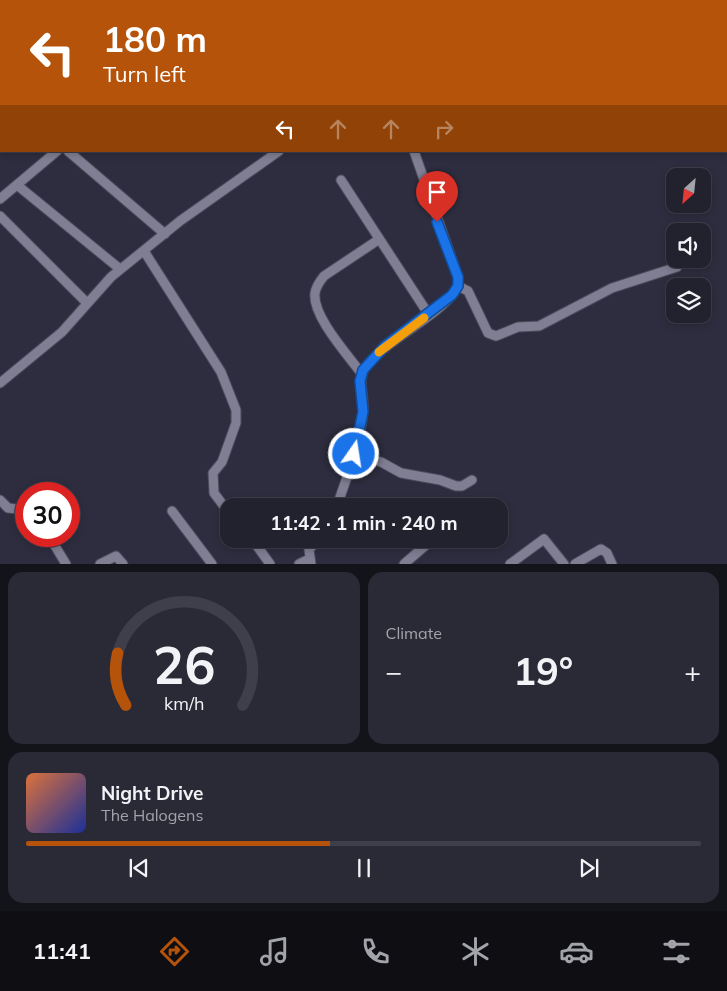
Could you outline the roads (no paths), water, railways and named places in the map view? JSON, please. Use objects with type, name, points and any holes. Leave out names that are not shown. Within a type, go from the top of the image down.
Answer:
[{"type":"street","points":[[0,199],[56,152]]},
{"type":"street","points":[[69,152],[165,234]]},
{"type":"street","points":[[0,384],[62,332],[97,290],[120,269],[189,214],[278,152]]},
{"type":"street","points":[[340,498],[354,454],[363,412],[361,373],[385,346],[429,315],[452,295],[458,286],[458,277],[414,152]]},
{"type":"street","points":[[341,180],[378,240],[429,315]]},
{"type":"street","points":[[17,185],[120,269]]},
{"type":"street","points":[[0,216],[87,303]]},
{"type":"street","points":[[361,373],[319,314],[315,293],[318,284],[324,276],[378,240]]},
{"type":"street","points":[[144,251],[221,372],[236,410],[236,423],[222,462],[213,473],[214,493],[220,501]]},
{"type":"street","points":[[458,286],[468,292],[488,333],[496,336],[518,326],[539,326],[612,288],[674,268]]},
{"type":"street","points":[[354,454],[381,462],[401,473],[440,480],[459,487],[472,480]]},
{"type":"street","points":[[0,500],[8,508],[15,509]]},
{"type":"street","points":[[172,511],[212,564]]},
{"type":"street","points":[[510,564],[544,539],[564,564]]},
{"type":"street","points":[[56,547],[66,564]]},
{"type":"street","points":[[258,548],[270,564]]},
{"type":"street","points":[[299,564],[310,561],[309,550],[311,548]]},
{"type":"street","points":[[404,564],[423,548]]},
{"type":"street","points":[[575,564],[601,550],[607,552],[612,564]]},
{"type":"street","points":[[100,564],[116,556],[123,564]]}]
